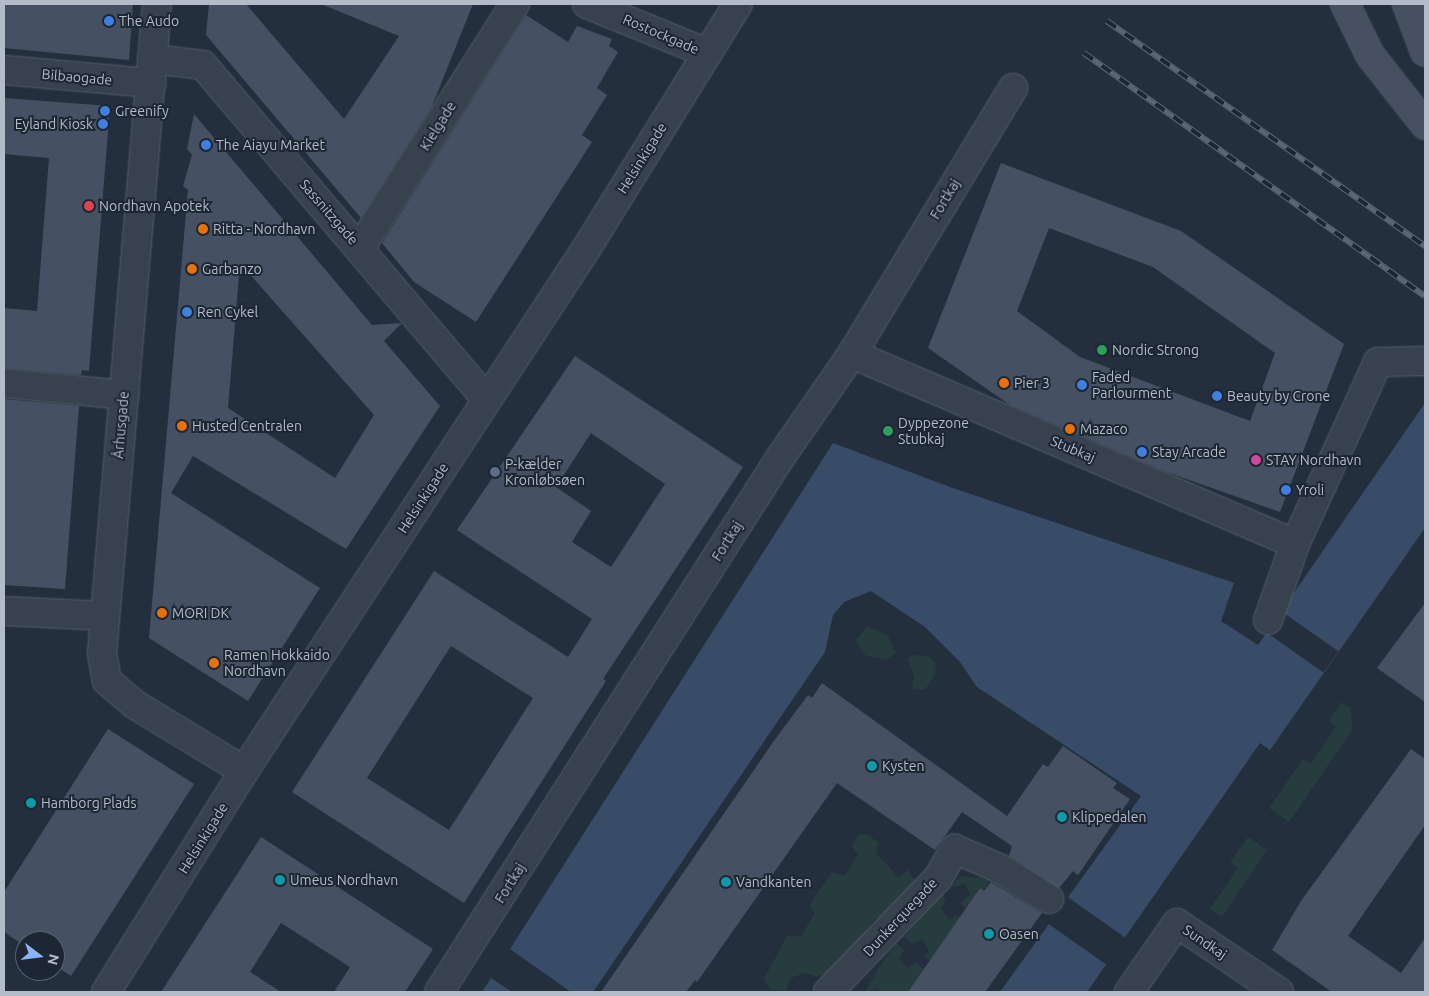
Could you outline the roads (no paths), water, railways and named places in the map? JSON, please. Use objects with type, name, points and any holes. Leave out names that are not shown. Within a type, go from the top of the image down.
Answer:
[{"type":"street","name":"Århusgade","points":[[157,4],[102,653],[107,681],[134,704],[244,771]]},
{"type":"street","name":"Kielgade","points":[[360,248],[515,4]]},
{"type":"street","name":"Rostockgade","points":[[587,4],[707,53]]},
{"type":"street","name":"Helsinkigade","points":[[106,992],[244,771],[586,249],[738,4]]},
{"type":"street","points":[[1345,4],[1370,55],[1425,125]]},
{"type":"street","points":[[1407,4],[1425,52]]},
{"type":"street","name":"Sassnitzgade","points":[[152,71],[202,65],[360,248],[487,400]]},
{"type":"street","name":"Bilbaogade","points":[[4,70],[152,71]]},
{"type":"street","name":"Fortkaj","points":[[439,992],[780,458],[852,354],[1013,88]]},
{"type":"street","name":"Stubkaj","points":[[852,354],[1295,544]]},
{"type":"street","points":[[1268,620],[1295,544],[1378,362],[1425,361]]},
{"type":"street","points":[[4,383],[124,395]]},
{"type":"street","points":[[4,611],[105,616]]},
{"type":"street","name":"Dunkerquegade","points":[[828,992],[938,878],[955,849],[999,868],[1049,899]]},
{"type":"street","name":"Sundkaj","points":[[1129,992],[1177,923],[1279,992]]},
{"type":"water","points":[[1425,403],[1425,528],[1270,750],[1260,743],[1087,992],[1000,992],[1141,796],[977,687],[960,662],[925,627],[871,591],[844,602],[833,615],[825,652],[593,992],[463,992],[825,423],[1234,583],[1221,621],[1258,645]]},
{"type":"railway","points":[[1107,21],[1425,246]]},
{"type":"railway","points":[[1084,53],[1425,296]]},
{"type":"place","name":"The Audo","points":[[109,21]]},
{"type":"place","name":"Greenify","points":[[105,111]]},
{"type":"place","name":"Eyland Kiosk","points":[[103,124]]},
{"type":"place","name":"The Aiayu Market","points":[[206,145]]},
{"type":"place","name":"Nordhavn Apotek","points":[[89,206]]},
{"type":"place","name":"Ritta - Nordhavn","points":[[203,229]]},
{"type":"place","name":"Garbanzo","points":[[192,269]]},
{"type":"place","name":"Ren Cykel","points":[[187,312]]},
{"type":"place","name":"Nordic Strong","points":[[1102,350]]},
{"type":"place","name":"Pier 3","points":[[1004,383]]},
{"type":"place","name":"Faded Parlourment","points":[[1082,385]]},
{"type":"place","name":"Beauty by Crone","points":[[1217,396]]},
{"type":"place","name":"Husted Centralen","points":[[182,426]]},
{"type":"place","name":"Mazaco","points":[[1070,429]]},
{"type":"place","name":"Dyppezone Stubkaj","points":[[888,431]]},
{"type":"place","name":"Stay Arcade","points":[[1142,452]]},
{"type":"place","name":"STAY Nordhavn","points":[[1256,460]]},
{"type":"place","name":"P-kælder Kronløbsøen","points":[[495,472]]},
{"type":"place","name":"Yroli","points":[[1286,490]]},
{"type":"place","name":"MORI DK","points":[[162,613]]},
{"type":"place","name":"Ramen Hokkaido Nordhavn","points":[[214,663]]},
{"type":"place","name":"Kysten","points":[[872,766]]},
{"type":"place","name":"Hamborg Plads","points":[[31,803]]},
{"type":"place","name":"Klippedalen","points":[[1062,817]]},
{"type":"place","name":"Umeus Nordhavn","points":[[280,880]]},
{"type":"place","name":"Vandkanten","points":[[726,882]]},
{"type":"place","name":"Oasen","points":[[989,934]]}]
